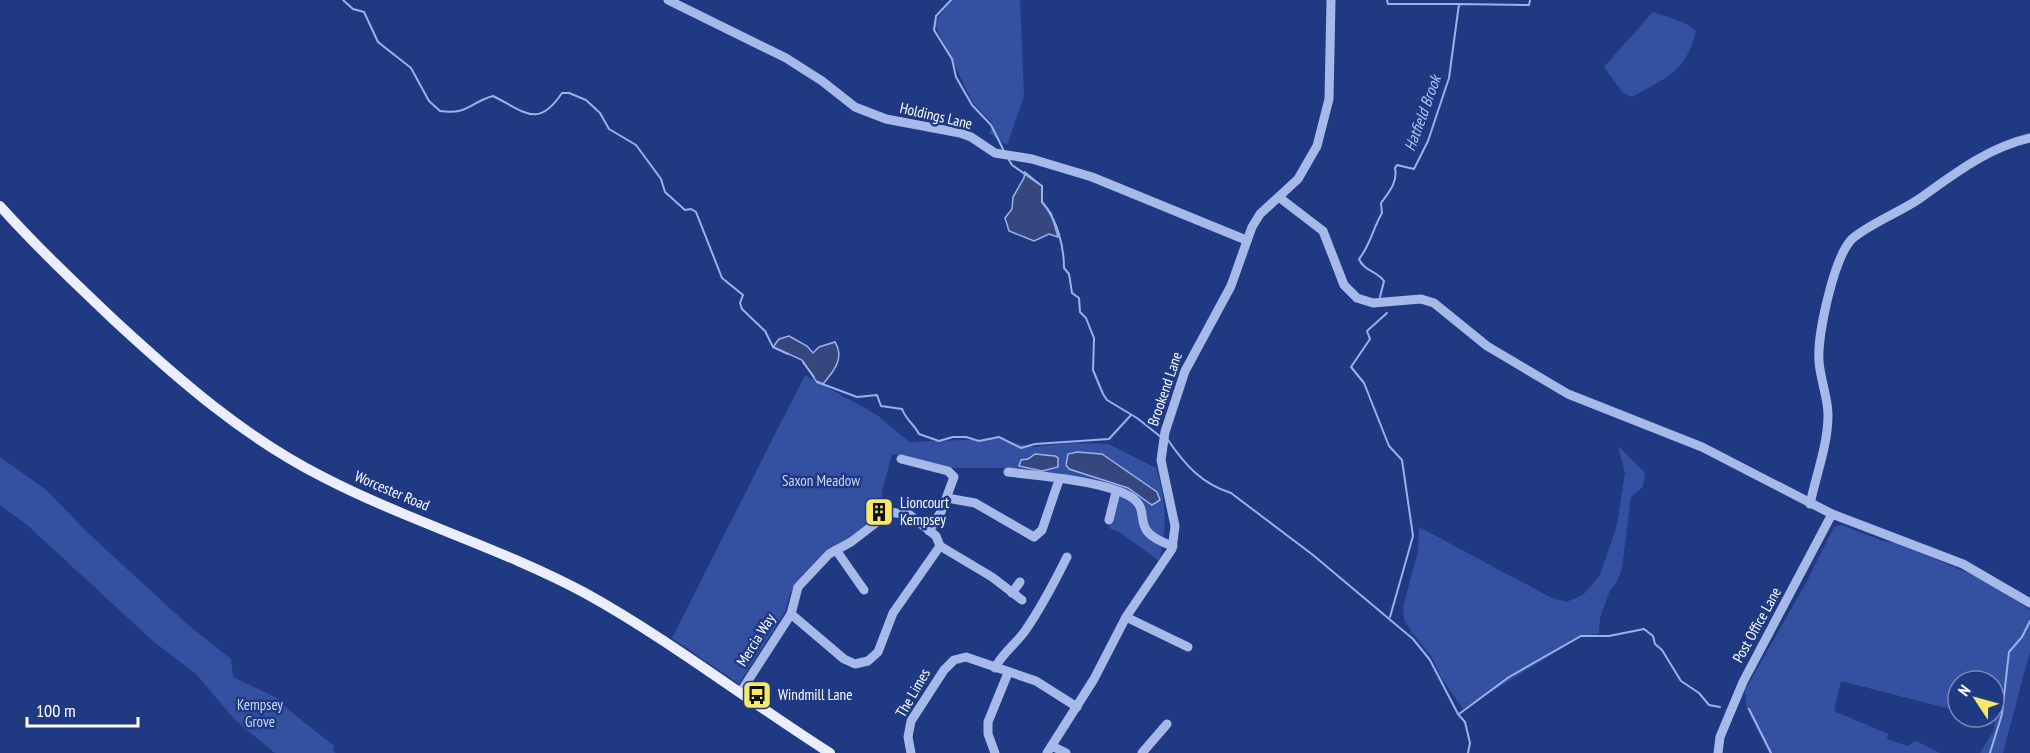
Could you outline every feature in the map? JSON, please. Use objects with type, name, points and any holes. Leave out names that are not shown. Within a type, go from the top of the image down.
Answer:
[{"type":"main road","name":"Worcester Road","points":[[0,206],[62,271],[167,369],[241,428],[332,482],[531,565],[584,593],[655,636],[740,693],[812,748],[830,753]]},
{"type":"street","name":"Holdings Lane","points":[[668,0],[786,58],[822,81],[843,100],[867,113],[971,136],[995,153],[1032,159],[1092,177],[1246,240]]},
{"type":"street","name":"Brookend Lane","points":[[1173,546],[1176,534],[1173,507],[1161,460],[1165,432],[1185,371],[1231,286],[1246,240],[1260,214],[1280,198],[1308,164],[1321,134],[1329,99],[1331,0]]},
{"type":"street","points":[[1810,504],[1826,438],[1828,413],[1819,361],[1819,346],[1838,264],[1847,245],[1859,234],[1908,207],[1992,150],[2030,138]]},
{"type":"street","points":[[1280,198],[1323,231],[1344,285],[1358,298],[1372,303],[1421,299],[1434,303],[1487,346],[1568,394],[1702,447],[1832,514],[1963,564],[2030,603]]},
{"type":"street","points":[[901,459],[950,472],[954,481],[936,522],[929,531]]},
{"type":"street","points":[[1008,471],[1121,493],[1139,506],[1144,529],[1149,535],[1173,546],[1126,617],[1077,707],[1050,749],[1066,753]]},
{"type":"street","points":[[947,498],[975,503],[1034,537],[1042,530],[1059,480]]},
{"type":"street","points":[[1109,520],[1121,493]]},
{"type":"street","name":"Mercia Way","points":[[740,693],[791,614],[793,596],[798,587],[829,554],[851,542],[890,512],[904,512],[929,531],[939,541],[940,546],[992,577],[1022,600]]},
{"type":"street","name":"Post Office Lane","points":[[1718,753],[1720,737],[1743,682],[1832,514]]},
{"type":"street","points":[[791,614],[844,659],[855,664],[868,661],[878,652],[893,613],[940,546]]},
{"type":"street","points":[[836,550],[864,590]]},
{"type":"street","points":[[995,668],[1001,656],[1023,634],[1054,586],[1067,557]]},
{"type":"street","points":[[1012,593],[1020,582]]},
{"type":"street","points":[[1126,617],[1188,647]]},
{"type":"street","name":"The Limes","points":[[910,753],[908,737],[911,721],[944,670],[954,660],[966,657],[1035,681],[1077,707]]},
{"type":"street","points":[[995,753],[988,734],[988,722],[1008,672]]},
{"type":"street","points":[[1143,753],[1167,724]]},
{"type":"green space","points":[[952,0],[1020,0],[1024,96],[1007,145],[989,133],[993,124],[973,103],[937,29],[935,22]]},
{"type":"green space","points":[[1653,12],[1685,23],[1696,31],[1687,56],[1681,64],[1665,78],[1632,97],[1623,93],[1604,67]]},
{"type":"green space","name":"Saxon Meadow","points":[[805,375],[877,415],[909,442],[998,439],[1032,447],[1073,443],[1109,444],[1156,468],[1165,514],[1164,537],[1159,561],[1121,533],[1109,528],[1120,492],[1009,468],[949,468],[892,454],[882,491],[883,509],[849,539],[825,551],[802,576],[790,593],[785,612],[739,684],[672,638]]},
{"type":"green space","points":[[1618,446],[1645,473],[1643,487],[1631,497],[1622,568],[1617,582],[1610,590],[1600,617],[1599,634],[1582,636],[1463,709],[1440,676],[1432,657],[1412,633],[1404,619],[1403,607],[1418,551],[1419,527],[1550,597],[1566,602],[1583,595],[1600,575],[1617,525],[1625,473]]},
{"type":"green space","name":"Kempsey Grove","points":[[0,457],[45,489],[88,533],[187,624],[231,659],[233,677],[279,699],[279,702],[334,746],[333,751],[336,753],[275,753],[236,721],[196,674],[154,642],[26,524],[0,505]]},
{"type":"green space","points":[[1841,525],[1883,541],[1897,543],[1985,580],[2030,610],[2030,651],[2003,753],[1980,753],[1994,729],[2006,729],[2006,669],[1946,669],[1946,708],[1841,681],[1834,711],[1888,734],[1887,739],[1908,746],[1916,741],[1940,753],[1769,753],[1746,707],[1745,690],[1805,585],[1834,527]]},
{"type":"shaded area","points":[[1025,172],[1042,186],[1042,202],[1051,213],[1058,237],[1049,234],[1034,241],[1009,231],[1005,218],[1012,209],[1013,197]]},
{"type":"shaded area","points":[[789,336],[807,346],[813,353],[819,347],[835,342],[839,353],[837,364],[823,384],[816,381],[802,360],[773,347],[779,339]]},
{"type":"shaded area","points":[[1077,452],[1102,454],[1157,492],[1160,500],[1152,505],[1128,488],[1069,469],[1066,465],[1068,454]]},
{"type":"shaded area","points":[[1035,454],[1055,456],[1058,458],[1058,467],[1042,471],[1019,466],[1021,460],[1028,459]]},
{"type":"waterway","points":[[343,0],[353,9],[364,12],[378,42],[411,68],[429,101],[440,111],[463,110],[493,96],[530,114],[546,111],[562,93],[569,93],[586,100],[600,113],[609,129],[636,145],[661,179],[665,192],[685,210],[691,209],[696,212],[722,278],[743,295],[740,303],[742,309],[765,331],[773,347],[788,354]]},
{"type":"waterway","name":"Hatfield Brook","points":[[951,0],[936,16],[934,30],[952,59],[956,77],[972,105],[991,125],[1003,149]]},
{"type":"waterway","points":[[1387,0],[1388,4],[1459,4]]},
{"type":"waterway","name":"Hatfield Brook","points":[[1380,297],[1384,281],[1364,266],[1359,259],[1382,213],[1381,203],[1394,182],[1395,168],[1397,165],[1414,169],[1428,141],[1449,78],[1459,4],[1529,5],[1530,0]]},
{"type":"waterway","name":"Hatfield Brook","points":[[1009,160],[1012,165],[1042,186],[1042,202],[1052,216],[1059,233],[1064,268],[1069,274],[1072,293],[1079,298],[1080,312],[1086,318],[1094,338],[1093,370],[1103,394],[1107,400],[1137,418],[1161,437]]},
{"type":"waterway","name":"Hatfield Brook","points":[[1387,313],[1367,331],[1370,339],[1351,367],[1364,383],[1389,446],[1402,460],[1413,536],[1390,617]]},
{"type":"waterway","points":[[803,362],[814,377]]},
{"type":"waterway","points":[[817,382],[857,397],[877,395],[881,406],[902,409],[919,434],[939,441],[953,437],[966,437],[979,441],[999,437],[1021,448],[1035,444],[1109,439],[1131,415]]},
{"type":"waterway","name":"Hatfield Brook","points":[[1168,440],[1181,458],[1203,479],[1231,493],[1313,555],[1413,639],[1430,660],[1458,714],[1465,722],[1470,743],[1468,753]]},
{"type":"waterway","points":[[1990,753],[2002,714],[2009,652],[2022,637],[2030,621]]},
{"type":"waterway","points":[[1459,714],[1509,677],[1581,636],[1609,636],[1644,629],[1653,636],[1655,644],[1662,650],[1681,681],[1699,693],[1709,705],[1720,707]]},
{"type":"waterway","points":[[1749,709],[1771,753]]},
{"type":"place","name":"Lioncourt Kempsey","points":[[879,512]]},
{"type":"place","name":"Windmill Lane","points":[[757,695]]}]
